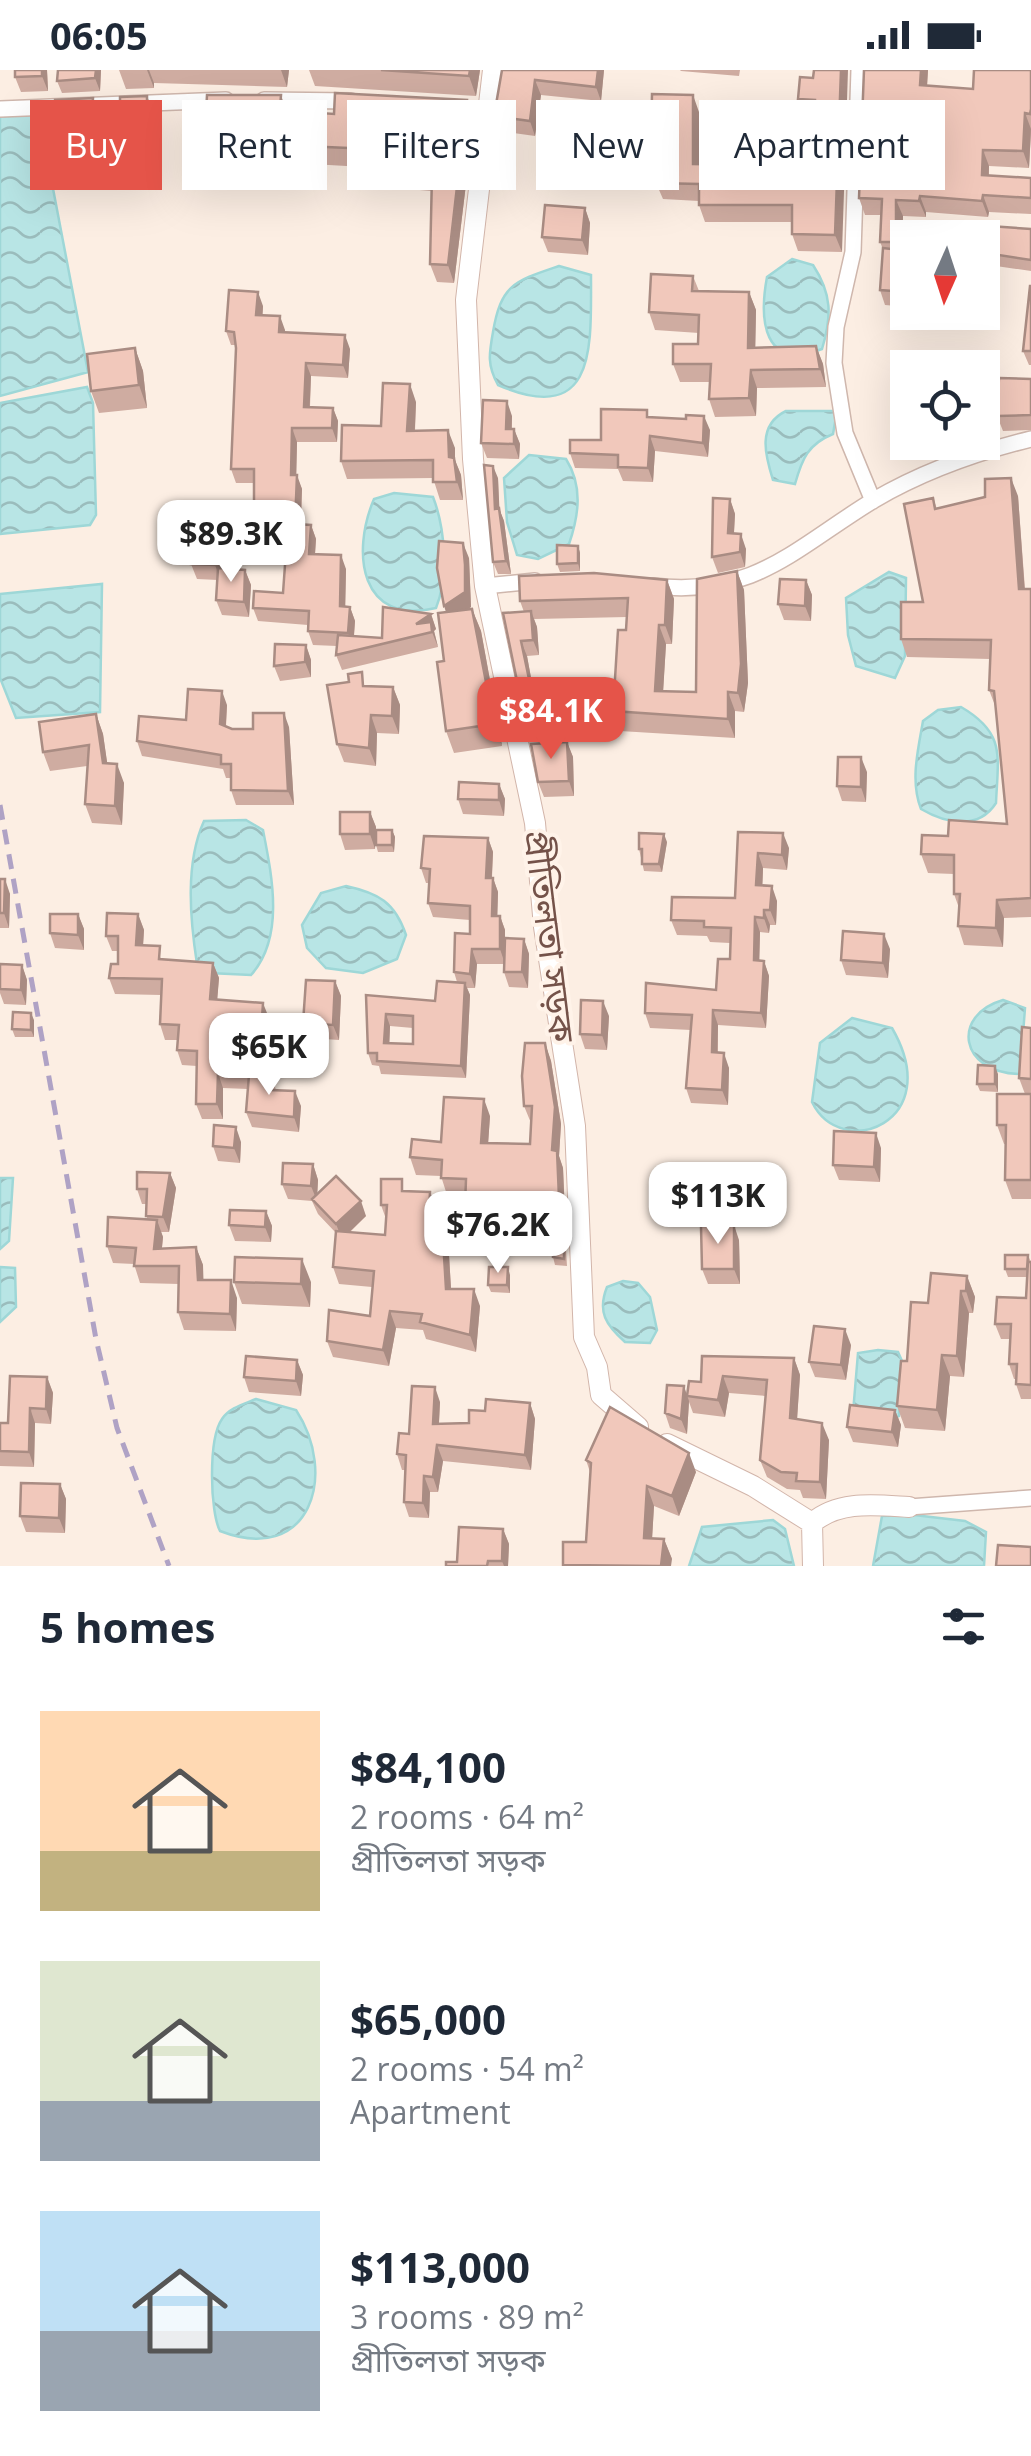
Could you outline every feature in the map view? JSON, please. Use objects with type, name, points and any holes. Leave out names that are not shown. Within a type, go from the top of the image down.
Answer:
[{"type":"main road","name":"প্রীতিলতা সড়ক","points":[[493,70],[480,107],[466,300],[484,586],[535,823],[544,927],[575,1126],[584,1337],[598,1367],[600,1394],[629,1421],[753,1486],[812,1523]]},
{"type":"main road","points":[[813,1566],[812,1523],[828,1510],[909,1507]]},
{"type":"street","points":[[859,70],[853,252],[836,327],[834,363],[845,433],[873,501]]},
{"type":"street","points":[[0,109],[182,102]]},
{"type":"street","points":[[638,584],[692,589],[754,577],[873,501],[950,465],[1031,439]]},
{"type":"street","points":[[484,586],[561,581]]},
{"type":"street","points":[[909,1507],[1031,1498]]},
{"type":"water","points":[[30,114],[30,190],[53,190],[88,372],[0,396],[0,117]]},
{"type":"water","points":[[792,259],[813,265],[824,286],[828,306],[822,349],[802,354],[787,353],[777,347],[765,324],[767,277]]},
{"type":"water","points":[[559,266],[591,275],[588,352],[582,373],[571,388],[554,396],[530,396],[498,385],[490,353],[496,316],[506,294],[521,281]]},
{"type":"water","points":[[87,387],[93,403],[96,515],[90,525],[0,534],[0,403]]},
{"type":"water","points":[[786,411],[837,411],[833,434],[807,453],[795,484],[773,480],[766,451],[771,424]]},
{"type":"water","points":[[529,455],[566,459],[577,490],[577,511],[569,544],[538,559],[517,555],[507,522],[504,478]]},
{"type":"water","points":[[394,493],[433,497],[444,552],[443,582],[436,608],[411,611],[391,606],[377,596],[368,580],[363,562],[367,520],[374,499]]},
{"type":"water","points":[[889,572],[906,578],[905,656],[895,678],[856,666],[848,635],[846,598]]},
{"type":"water","points":[[102,584],[100,712],[16,718],[0,678],[0,594]]},
{"type":"water","points":[[961,707],[986,726],[992,736],[998,772],[996,803],[980,818],[961,822],[921,809],[915,776],[923,721],[938,710]]},
{"type":"water","points":[[246,820],[263,830],[273,906],[268,943],[251,975],[209,973],[197,964],[192,929],[192,873],[198,837],[204,821]]},
{"type":"water","points":[[346,886],[376,896],[396,914],[406,935],[397,959],[363,973],[326,968],[307,948],[302,925],[321,893]]},
{"type":"water","points":[[1003,1000],[1025,1008],[1020,1074],[984,1064],[969,1042],[975,1018],[986,1007]]},
{"type":"water","points":[[852,1018],[892,1028],[906,1061],[907,1088],[899,1109],[884,1123],[865,1130],[844,1129],[826,1120],[812,1102],[820,1043]]},
{"type":"water","points":[[0,1178],[13,1178],[9,1241],[0,1249]]},
{"type":"water","points":[[0,1267],[15,1268],[16,1307],[0,1322]]},
{"type":"water","points":[[623,1281],[638,1283],[650,1297],[657,1330],[650,1343],[625,1342],[605,1318],[607,1287]]},
{"type":"water","points":[[898,1352],[902,1361],[899,1416],[895,1418],[853,1413],[858,1353]]},
{"type":"water","points":[[256,1399],[296,1410],[309,1435],[315,1461],[308,1508],[295,1525],[276,1536],[251,1538],[220,1531],[212,1475],[214,1442],[222,1419],[233,1409]]},
{"type":"water","points":[[882,1516],[965,1521],[986,1532],[984,1566],[873,1566]]},
{"type":"water","points":[[773,1520],[785,1529],[794,1566],[689,1566],[702,1527]]},
{"type":"building","points":[[15,70],[42,70],[42,76],[15,77]]},
{"type":"building","points":[[58,70],[96,70],[95,78],[57,81]]},
{"type":"building","points":[[381,70],[470,70],[469,76]]},
{"type":"building","points":[[502,70],[598,70],[596,87],[535,80],[530,121],[516,119],[516,100],[497,100]]},
{"type":"building","points":[[814,70],[841,70],[840,100],[798,99],[800,77],[813,78]]},
{"type":"building","points":[[864,70],[921,70],[920,85],[973,89],[974,70],[1031,70],[1031,109],[1030,114],[1025,113],[1023,151],[983,150],[982,175],[1031,178],[1031,198],[983,195],[982,201],[920,196],[919,201],[896,200],[896,220],[890,220],[890,242],[880,242],[882,199],[859,198],[859,190],[945,190],[945,100],[863,100]]},
{"type":"building","points":[[335,93],[467,100],[347,100],[347,148],[327,147],[327,114],[334,114]]},
{"type":"building","points":[[652,94],[693,95],[693,164],[699,164],[699,184],[679,184],[679,100],[652,100]]},
{"type":"building","points":[[207,95],[281,95],[281,100],[207,100]]},
{"type":"building","points":[[147,96],[147,100],[120,100]]},
{"type":"building","points":[[432,190],[457,190],[448,265],[430,264]]},
{"type":"building","points":[[699,190],[837,190],[835,235],[792,234],[792,205],[699,205]]},
{"type":"building","points":[[545,205],[585,208],[582,240],[542,237]]},
{"type":"building","points":[[1000,227],[1031,229],[1031,260],[1000,255]]},
{"type":"building","points":[[883,248],[890,249],[890,291],[880,290]]},
{"type":"building","points":[[651,274],[693,276],[692,291],[749,292],[748,348],[816,346],[820,369],[751,370],[749,398],[709,399],[711,364],[673,364],[673,344],[698,344],[699,315],[649,312]]},
{"type":"building","points":[[1030,286],[1031,351],[1023,351]]},
{"type":"building","points":[[229,290],[258,292],[256,315],[280,316],[279,332],[345,335],[343,365],[306,363],[304,407],[333,408],[332,428],[292,428],[291,475],[297,475],[295,524],[311,525],[309,554],[341,555],[340,606],[350,607],[348,633],[308,631],[309,611],[253,608],[254,591],[283,593],[287,537],[259,536],[261,513],[254,513],[254,469],[231,469],[236,348],[234,332],[226,331]]},
{"type":"building","points":[[135,348],[139,385],[91,391],[87,354]]},
{"type":"building","points":[[1000,378],[1031,379],[1031,415],[1000,416]]},
{"type":"building","points":[[383,383],[410,384],[407,431],[448,430],[449,457],[454,458],[457,482],[433,482],[433,460],[341,461],[342,425],[381,426]]},
{"type":"building","points":[[483,400],[507,401],[506,429],[514,429],[514,444],[481,443]]},
{"type":"building","points":[[601,409],[647,410],[647,417],[704,416],[703,443],[650,436],[648,468],[618,467],[618,455],[570,453],[570,440],[601,440]]},
{"type":"building","points":[[484,465],[493,466],[495,509],[499,508],[506,561],[493,562]]},
{"type":"building","points":[[1011,478],[1019,589],[1031,589],[1031,898],[997,900],[996,928],[958,926],[960,894],[954,894],[954,855],[921,854],[922,835],[948,836],[949,820],[1007,824],[994,691],[989,690],[991,640],[901,639],[901,602],[923,602],[904,504],[933,498],[935,509],[985,497],[985,479]]},
{"type":"building","points":[[713,498],[730,499],[728,533],[741,534],[740,552],[712,557]]},
{"type":"building","points":[[201,508],[222,509],[215,565],[191,564],[193,544],[199,544]]},
{"type":"building","points":[[439,541],[463,543],[465,565],[465,592],[444,606],[437,568]]},
{"type":"building","points":[[557,545],[578,546],[578,563],[557,564]]},
{"type":"building","points":[[218,568],[245,570],[244,602],[216,600]]},
{"type":"building","points":[[737,571],[741,664],[738,693],[728,692],[728,719],[613,711],[618,630],[626,630],[628,598],[520,601],[519,576],[594,573],[667,580],[665,625],[659,625],[655,691],[696,692],[697,579]]},
{"type":"building","points":[[780,579],[806,580],[805,606],[778,604]]},
{"type":"building","points":[[383,607],[431,614],[416,624],[431,622],[432,632],[336,655],[338,635],[382,638]]},
{"type":"building","points":[[472,609],[494,724],[446,731],[437,662],[444,661],[438,613]]},
{"type":"building","points":[[531,611],[533,640],[521,641],[529,679],[517,681],[503,613]]},
{"type":"building","points":[[275,644],[306,645],[305,662],[274,666]]},
{"type":"building","points":[[362,672],[363,686],[393,687],[392,716],[371,715],[369,748],[337,744],[327,685],[349,682],[348,674]]},
{"type":"building","points":[[188,689],[222,691],[220,724],[232,729],[253,729],[253,713],[284,713],[288,791],[231,790],[231,764],[221,764],[221,755],[137,741],[139,716],[186,720]]},
{"type":"building","points":[[96,714],[103,763],[117,764],[115,806],[85,804],[89,745],[43,752],[39,722]]},
{"type":"building","points":[[567,742],[569,781],[538,782],[531,744]]},
{"type":"building","points":[[838,757],[861,757],[861,787],[837,786]]},
{"type":"building","points":[[459,782],[499,784],[499,800],[458,799]]},
{"type":"building","points":[[340,812],[370,812],[370,834],[340,834]]},
{"type":"building","points":[[376,830],[392,830],[392,845],[376,845]]},
{"type":"building","points":[[738,832],[783,833],[782,855],[758,853],[756,885],[772,886],[770,910],[764,910],[764,918],[755,917],[754,960],[764,961],[761,1013],[713,1010],[712,1052],[724,1053],[722,1090],[686,1088],[692,1015],[645,1013],[646,983],[716,990],[718,959],[730,959],[731,928],[704,927],[704,921],[671,920],[672,897],[735,898]]},
{"type":"building","points":[[639,833],[664,834],[659,864],[642,864]]},
{"type":"building","points":[[424,836],[488,838],[486,878],[493,878],[492,916],[500,916],[500,949],[472,949],[470,974],[454,972],[455,933],[470,934],[470,906],[428,903],[430,869],[421,868]]},
{"type":"building","points":[[0,879],[5,879],[4,913],[0,913]]},
{"type":"building","points":[[107,913],[138,914],[136,945],[160,946],[159,959],[213,963],[210,999],[263,1003],[262,1019],[278,1020],[276,1045],[261,1044],[259,1075],[218,1073],[217,1104],[196,1104],[197,1051],[177,1050],[179,1025],[160,1024],[162,979],[109,978],[111,964],[118,964],[118,936],[106,936]]},
{"type":"building","points":[[50,914],[78,914],[78,935],[50,933]]},
{"type":"building","points":[[843,931],[884,934],[883,963],[841,960]]},
{"type":"building","points":[[505,938],[524,939],[522,972],[504,972]]},
{"type":"building","points":[[0,964],[22,965],[21,990],[0,989]]},
{"type":"building","points":[[306,980],[335,981],[333,1025],[303,1023]]},
{"type":"building","points":[[437,981],[465,983],[461,1066],[377,1061],[377,1053],[368,1053],[366,995],[435,1001]],"holes":[[[386,1014],[413,1016],[413,1044],[384,1043]]]},
{"type":"building","points":[[581,1000],[603,1001],[602,1035],[580,1034]]},
{"type":"building","points":[[13,1012],[31,1013],[31,1030],[12,1029]]},
{"type":"building","points":[[1022,1027],[1031,1028],[1031,1079],[1019,1078]]},
{"type":"building","points":[[525,1043],[545,1043],[555,1107],[552,1150],[557,1151],[560,1221],[511,1217],[511,1209],[465,1207],[466,1179],[441,1178],[442,1160],[410,1157],[412,1139],[441,1142],[444,1097],[484,1099],[481,1143],[530,1144],[532,1106],[524,1106],[522,1076]]},
{"type":"building","points":[[978,1065],[995,1066],[995,1084],[977,1084]]},
{"type":"building","points":[[249,1075],[271,1076],[270,1090],[295,1091],[294,1117],[246,1112]]},
{"type":"building","points":[[997,1094],[1031,1094],[1031,1180],[1005,1180],[1006,1125],[997,1125]]},
{"type":"building","points":[[214,1125],[236,1127],[234,1148],[213,1146]]},
{"type":"building","points":[[834,1131],[876,1133],[874,1167],[833,1165]]},
{"type":"building","points":[[283,1163],[313,1164],[311,1186],[282,1184]]},
{"type":"building","points":[[137,1172],[170,1173],[163,1217],[146,1216],[147,1189],[137,1189]]},
{"type":"building","points":[[336,1176],[361,1201],[336,1224],[312,1199]]},
{"type":"building","points":[[381,1179],[402,1179],[402,1191],[430,1192],[428,1238],[443,1239],[446,1289],[474,1289],[470,1335],[420,1322],[422,1314],[390,1311],[383,1350],[327,1341],[329,1310],[370,1316],[374,1271],[333,1267],[336,1231],[385,1235],[387,1205],[381,1205]]},
{"type":"building","points":[[230,1210],[266,1211],[265,1227],[229,1225]]},
{"type":"building","points":[[108,1217],[157,1220],[154,1249],[196,1247],[198,1280],[231,1280],[230,1314],[178,1312],[179,1266],[134,1266],[136,1248],[107,1246]]},
{"type":"building","points":[[734,1225],[734,1269],[702,1269],[701,1226]]},
{"type":"building","points":[[554,1241],[564,1242],[564,1259],[553,1257]]},
{"type":"building","points":[[1005,1255],[1028,1255],[1027,1269],[1005,1269]]},
{"type":"building","points":[[235,1257],[302,1259],[301,1284],[234,1282]]},
{"type":"building","points":[[1028,1262],[1031,1385],[1016,1384],[1017,1364],[1009,1364],[1011,1324],[995,1324],[997,1297],[1026,1298]]},
{"type":"building","points":[[489,1267],[508,1267],[507,1285],[488,1285]]},
{"type":"building","points":[[931,1273],[967,1276],[966,1291],[961,1291],[957,1356],[942,1355],[937,1410],[897,1406],[901,1361],[907,1361],[911,1302],[928,1303]]},
{"type":"building","points":[[814,1326],[845,1329],[841,1365],[809,1362]]},
{"type":"building","points":[[246,1356],[297,1360],[296,1381],[244,1377]]},
{"type":"building","points":[[702,1356],[794,1358],[790,1418],[822,1423],[820,1482],[796,1481],[797,1473],[781,1472],[760,1460],[767,1380],[723,1376],[718,1400],[687,1396],[689,1381],[701,1382]]},
{"type":"building","points":[[10,1376],[47,1377],[46,1409],[30,1408],[29,1452],[0,1451],[0,1423],[8,1423]]},
{"type":"building","points":[[667,1385],[684,1386],[681,1419],[665,1413]]},
{"type":"building","points":[[412,1386],[435,1387],[433,1424],[469,1423],[469,1410],[485,1411],[486,1399],[530,1403],[525,1455],[437,1445],[433,1477],[424,1476],[423,1503],[404,1502],[406,1455],[397,1454],[399,1433],[409,1434]]},
{"type":"building","points":[[850,1405],[895,1410],[892,1432],[847,1427]]},
{"type":"building","points":[[610,1407],[689,1453],[672,1496],[647,1486],[644,1538],[664,1539],[661,1566],[563,1565],[563,1542],[586,1542],[591,1463],[586,1460]]},
{"type":"building","points":[[21,1483],[60,1484],[59,1518],[20,1516]]},
{"type":"building","points":[[459,1527],[503,1529],[502,1561],[488,1561],[487,1566],[446,1566],[446,1562],[457,1562]]},
{"type":"building","points":[[998,1545],[1031,1547],[1031,1566],[996,1566]]},
{"type":"railway","points":[[0,805],[96,1339],[117,1428],[169,1566]]}]
